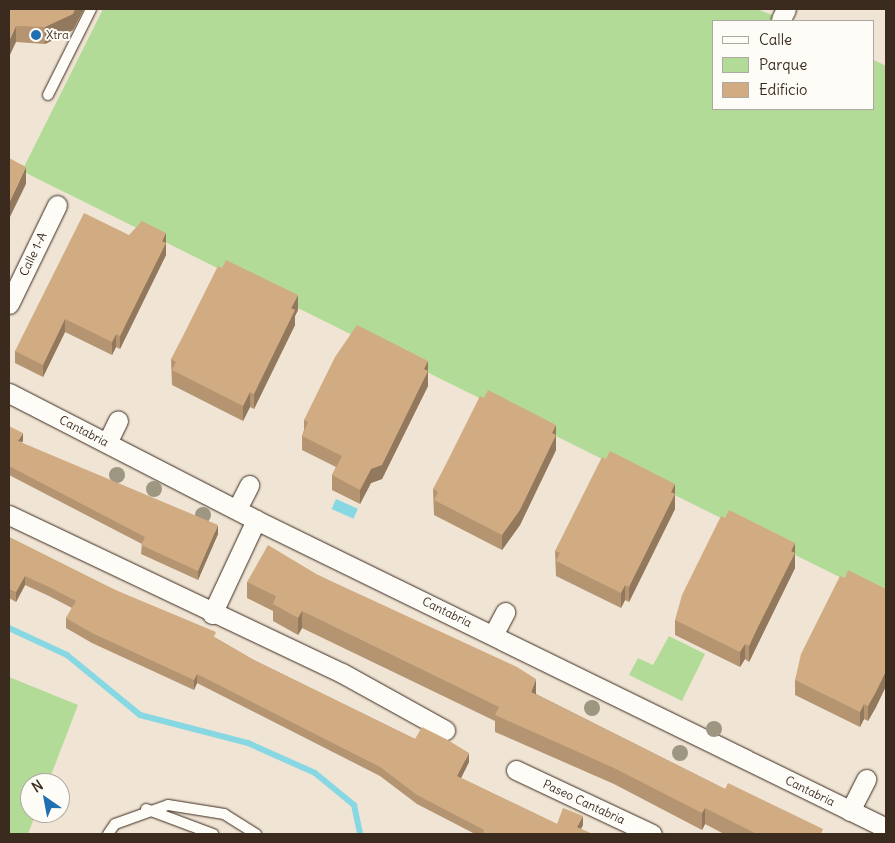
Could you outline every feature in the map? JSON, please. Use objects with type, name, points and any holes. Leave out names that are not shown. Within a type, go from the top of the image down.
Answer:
[{"type":"street","name":"Calle 1-A","points":[[9,304],[57,204]]},
{"type":"street","name":"Cantabria","points":[[9,393],[256,520],[493,635],[858,821],[886,828]]},
{"type":"street","points":[[107,443],[118,420]]},
{"type":"street","points":[[237,509],[249,485]]},
{"type":"street","points":[[9,515],[212,614],[342,673],[445,730]]},
{"type":"street","points":[[212,614],[256,520]]},
{"type":"street","points":[[493,635],[505,612]]},
{"type":"street","name":"Paseo Cantabria","points":[[516,770],[652,834]]},
{"type":"street","points":[[858,821],[866,779]]},
{"type":"lane","points":[[48,95],[91,9]]},
{"type":"lane","points":[[108,834],[115,824],[145,809],[168,805],[224,814],[256,834]]},
{"type":"lane","points":[[145,809],[213,834]]},
{"type":"green space","points":[[103,9],[757,9],[784,20],[712,20],[712,110],[875,110],[875,60],[886,66],[886,600],[22,171]]},
{"type":"green space","points":[[669,636],[705,654],[682,701],[629,675],[638,658],[653,665]]},
{"type":"green space","points":[[9,677],[78,705],[52,773],[20,773],[20,823],[32,823],[28,834],[9,834]]},
{"type":"water","points":[[336,499],[358,509],[353,519],[332,509]]},
{"type":"building","points":[[9,9],[75,9],[73,14],[45,27],[16,26],[9,41]]},
{"type":"building","points":[[9,158],[26,167],[9,203]]},
{"type":"building","points":[[84,213],[129,235],[142,221],[166,233],[162,241],[166,243],[120,336],[116,334],[112,342],[65,319],[43,365],[15,351]]},
{"type":"building","points":[[226,260],[298,295],[291,308],[295,310],[254,394],[250,392],[243,406],[172,370],[176,362],[171,359],[218,266],[222,268]]},
{"type":"building","points":[[357,325],[428,361],[424,369],[428,371],[382,465],[371,469],[360,490],[332,475],[342,456],[302,436],[308,422],[304,420],[335,357]]},
{"type":"building","points":[[488,390],[556,425],[552,433],[556,435],[520,510],[502,535],[434,500],[438,492],[433,489],[480,396],[484,398]]},
{"type":"building","points":[[9,426],[23,433],[18,441],[218,525],[198,571],[141,545],[145,537],[9,466]]},
{"type":"building","points":[[610,451],[675,484],[671,492],[675,494],[629,587],[625,585],[621,593],[556,561],[560,553],[555,551],[602,457],[606,459]]},
{"type":"building","points":[[729,510],[795,543],[791,551],[795,553],[749,646],[745,644],[740,652],[675,620],[682,595],[721,516],[725,518]]},
{"type":"building","points":[[9,537],[113,589],[216,632],[214,637],[252,659],[415,739],[422,727],[446,739],[469,753],[457,776],[557,824],[563,808],[583,816],[577,827],[592,834],[483,834],[484,830],[417,795],[380,767],[197,674],[194,680],[92,633],[66,618],[76,601],[49,587],[25,576],[16,592],[9,589]]},
{"type":"building","points":[[268,545],[318,575],[517,667],[536,679],[531,692],[725,789],[728,783],[823,829],[821,834],[757,834],[705,808],[702,813],[614,768],[495,715],[499,707],[302,611],[298,618],[273,604],[276,596],[247,582]]},
{"type":"building","points":[[848,570],[886,589],[886,671],[868,706],[864,704],[860,712],[795,680],[801,654],[840,576],[845,578]]},
{"type":"waterway","points":[[9,628],[67,655],[140,715],[248,743],[315,773],[354,805],[360,834]]},
{"type":"place","name":"Xtra","points":[[36,35]]}]
